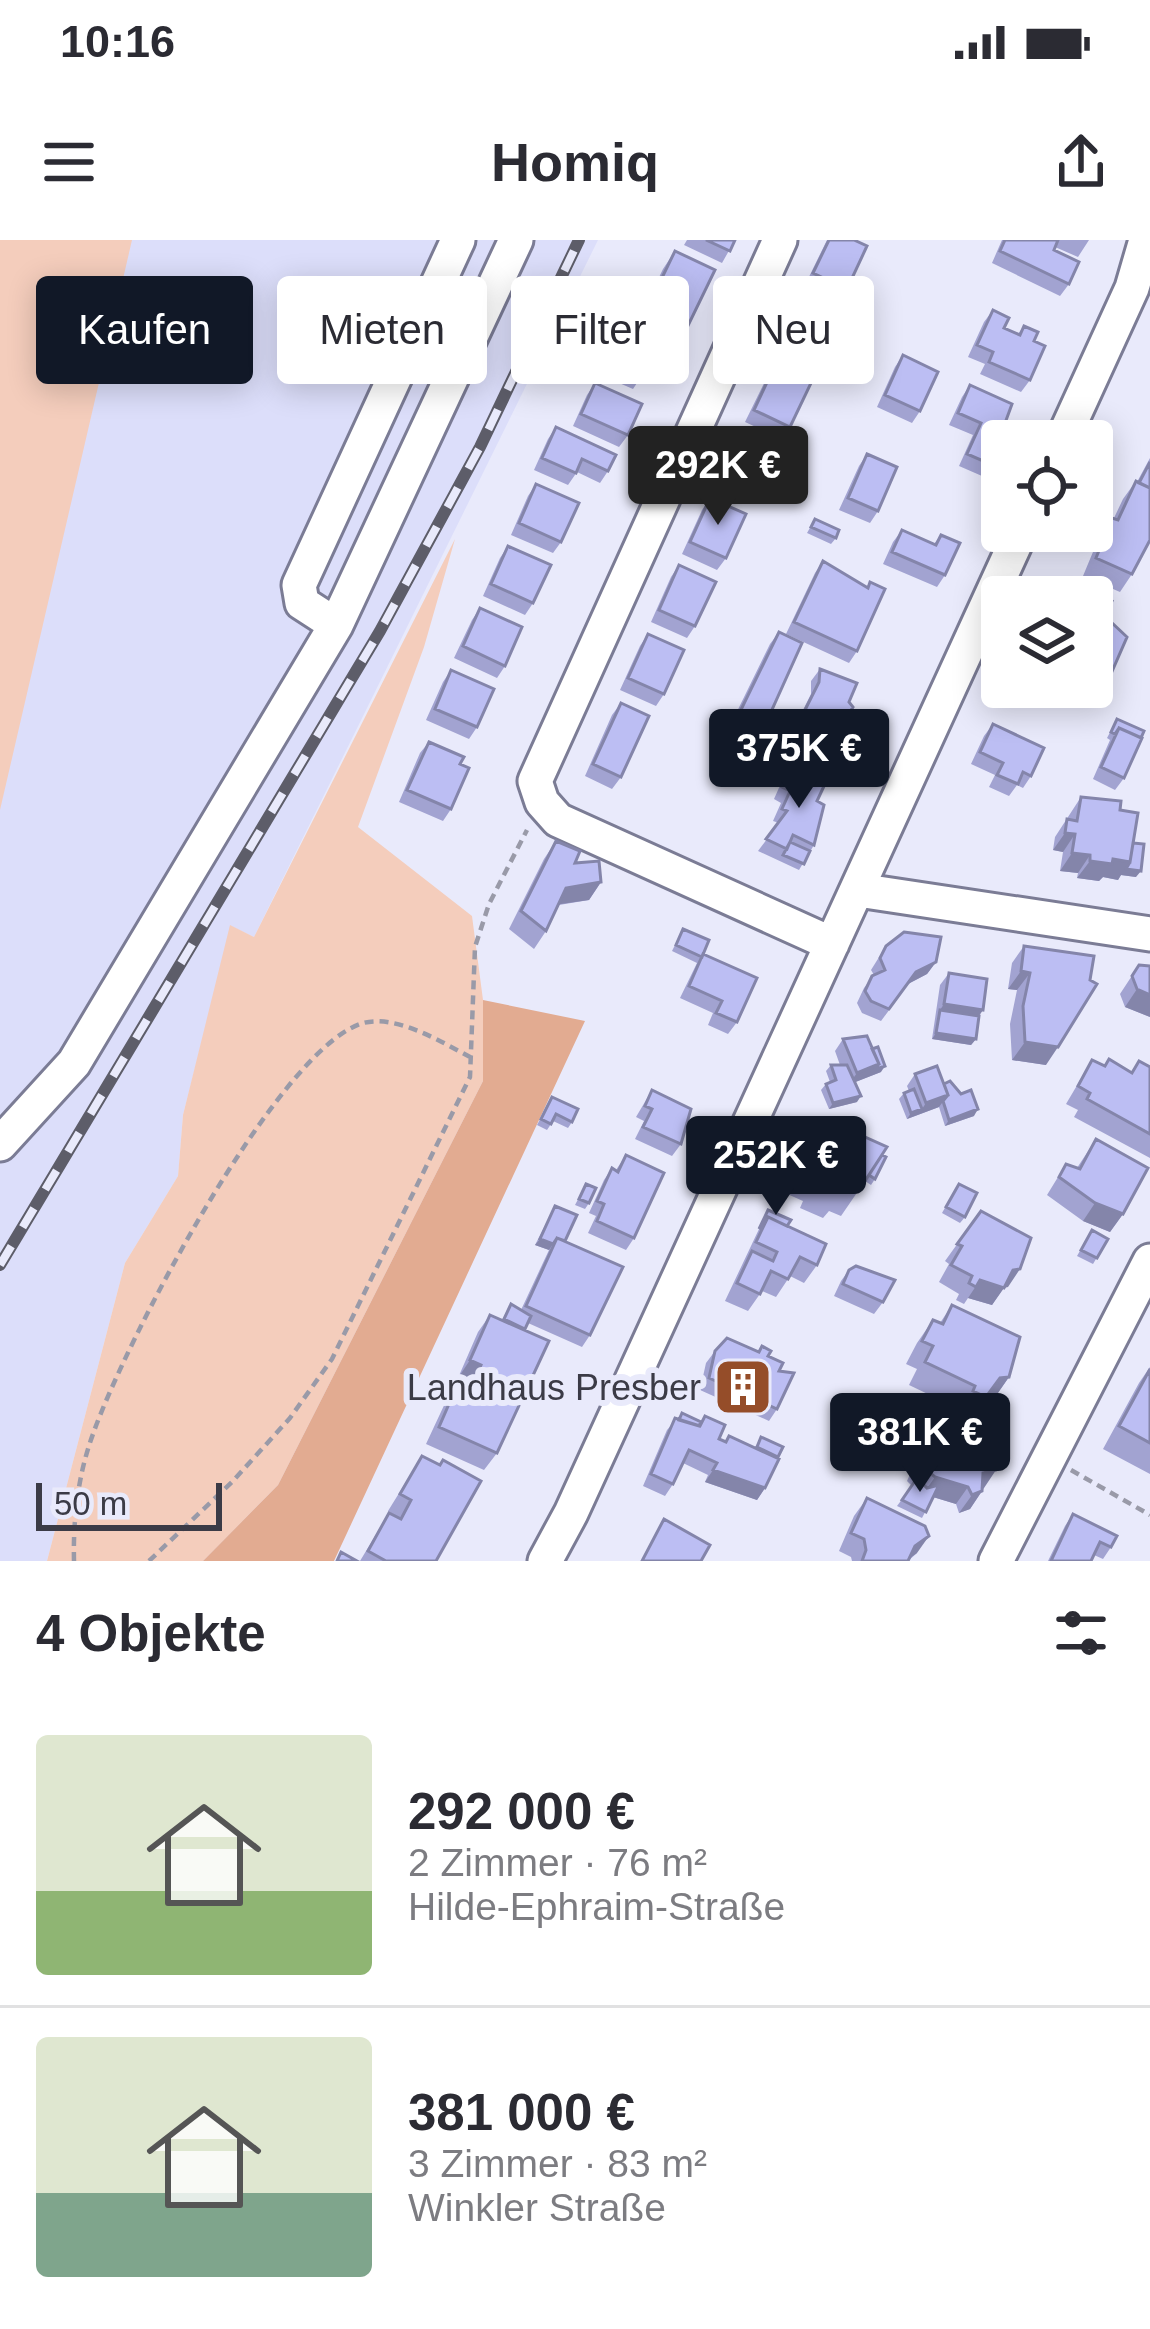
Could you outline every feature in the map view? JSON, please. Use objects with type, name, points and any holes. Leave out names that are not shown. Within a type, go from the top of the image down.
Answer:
[{"type":"street","points":[[336,625],[302,603],[299,585],[458,240]]},
{"type":"street","points":[[0,1144],[74,1064],[336,625],[516,240]]},
{"type":"street","points":[[781,240],[536,782],[542,802],[558,820],[832,944]]},
{"type":"street","points":[[1073,420],[1141,290],[1146,240]]},
{"type":"street","points":[[544,1561],[581,1492],[1011,552]]},
{"type":"street","points":[[858,890],[1150,934]]},
{"type":"street","points":[[996,1561],[1150,1261]]},
{"type":"path","points":[[148,1561],[232,1482],[290,1418],[332,1359],[470,1077],[475,947],[489,904],[530,824]]},
{"type":"path","points":[[74,1561],[80,1477],[141,1321],[201,1214],[307,1064],[340,1034],[366,1022],[399,1025],[472,1058]]},
{"type":"path","points":[[1060,1464],[1150,1515]]},
{"type":"shaded area","points":[[0,240],[598,240],[580,276],[511,276],[511,384],[527,384],[254,937],[231,926],[183,1115],[178,1176],[125,1263],[47,1561],[0,1561]]},
{"type":"shaded area","points":[[0,240],[132,240],[124,276],[36,276],[36,384],[99,384],[0,810]]},
{"type":"shaded area","points":[[455,539],[424,647],[358,827],[472,916],[483,1000],[483,1081],[278,1485],[203,1561],[47,1561],[125,1263],[178,1176],[183,1115],[230,925],[254,937]]},
{"type":"shaded area","points":[[483,1000],[585,1021],[334,1561],[203,1561],[278,1485],[483,1081]]},
{"type":"building","points":[[706,240],[735,240],[730,251]]},
{"type":"building","points":[[829,240],[854,240],[867,246],[853,276],[813,273]]},
{"type":"building","points":[[1005,240],[1058,240],[1054,250],[1079,262],[1069,284],[1000,251]]},
{"type":"building","points":[[675,251],[715,270],[689,324],[689,276],[663,276]]},
{"type":"building","points":[[993,310],[1009,318],[1004,328],[1020,335],[1024,326],[1038,332],[1034,341],[1045,346],[1030,380],[989,362],[993,352],[977,345]]},
{"type":"building","points":[[903,355],[938,372],[920,411],[885,395]]},
{"type":"building","points":[[595,384],[642,404],[628,435],[581,414]]},
{"type":"building","points":[[766,384],[811,384],[790,427],[754,410]]},
{"type":"building","points":[[970,385],[1012,404],[1006,420],[981,423],[958,413]]},
{"type":"building","points":[[981,423],[981,460],[967,454]]},
{"type":"building","points":[[556,427],[616,455],[608,471],[582,459],[576,473],[542,458]]},
{"type":"building","points":[[741,430],[777,446],[757,490],[721,473]]},
{"type":"building","points":[[867,454],[897,467],[878,511],[848,498]]},
{"type":"building","points":[[1150,462],[1150,488],[1139,483]]},
{"type":"building","points":[[1136,481],[1150,488],[1150,540],[1132,574],[1096,558],[1098,552],[1113,552],[1113,518],[1118,520]]},
{"type":"building","points":[[536,484],[579,503],[561,542],[519,523]]},
{"type":"building","points":[[710,498],[746,514],[726,558],[690,542]]},
{"type":"building","points":[[815,519],[839,530],[836,538],[811,527]]},
{"type":"building","points":[[902,530],[936,545],[941,535],[960,543],[945,575],[892,552]]},
{"type":"building","points":[[508,546],[551,565],[533,603],[491,584]]},
{"type":"building","points":[[823,561],[868,588],[870,582],[885,589],[857,651],[794,622]]},
{"type":"building","points":[[679,565],[716,582],[695,626],[659,610]]},
{"type":"building","points":[[480,608],[522,627],[505,666],[463,646]]},
{"type":"building","points":[[1113,624],[1127,637],[1113,669]]},
{"type":"building","points":[[779,632],[802,643],[761,734],[735,722]]},
{"type":"building","points":[[648,634],[684,650],[664,694],[628,678]]},
{"type":"building","points":[[820,669],[857,683],[849,702],[853,707],[829,746],[795,730],[819,682]]},
{"type":"building","points":[[451,670],[494,689],[477,727],[435,709]]},
{"type":"building","points":[[621,703],[649,716],[621,777],[593,764]]},
{"type":"building","points":[[1117,719],[1144,731],[1141,738],[1119,728],[1111,732]]},
{"type":"building","points":[[993,724],[1044,748],[1031,776],[1023,772],[1018,784],[997,775],[1003,763],[980,752]]},
{"type":"building","points":[[1119,728],[1142,738],[1124,778],[1101,767]]},
{"type":"building","points":[[429,742],[464,757],[460,764],[469,768],[451,809],[407,790]]},
{"type":"building","points":[[806,767],[827,776],[824,783],[803,774]]},
{"type":"building","points":[[791,769],[825,784],[817,801],[824,805],[814,845],[793,835],[787,849],[766,839],[787,811],[782,809],[790,791],[782,787]]},
{"type":"building","points":[[1081,797],[1121,801],[1120,810],[1138,813],[1130,862],[1090,861],[1090,855],[1072,853],[1075,834],[1065,833],[1067,819],[1077,821]]},
{"type":"building","points":[[556,841],[580,851],[575,863],[599,861],[601,882],[566,888],[546,931],[521,911]]},
{"type":"building","points":[[790,842],[810,851],[804,864],[783,855]]},
{"type":"building","points":[[1133,843],[1144,844],[1141,871],[1126,869]]},
{"type":"building","points":[[683,929],[709,940],[702,957],[676,945]]},
{"type":"building","points":[[904,932],[941,937],[936,962],[916,972],[889,1009],[871,1001],[865,991],[872,976],[885,970],[880,958],[886,946]]},
{"type":"building","points":[[1024,946],[1094,956],[1090,980],[1097,984],[1058,1047],[1025,1042],[1023,1006],[1030,973],[1021,971]]},
{"type":"building","points":[[703,954],[757,978],[737,1022],[716,1013],[722,1001],[689,986]]},
{"type":"building","points":[[1139,965],[1150,966],[1150,995],[1137,989],[1132,976]]},
{"type":"building","points":[[949,973],[987,979],[983,1010],[944,1004]]},
{"type":"building","points":[[940,1010],[979,1016],[976,1039],[936,1033]]},
{"type":"building","points":[[867,1036],[879,1064],[857,1073],[843,1039]]},
{"type":"building","points":[[878,1047],[885,1066],[874,1070],[879,1064],[872,1049]]},
{"type":"building","points":[[1109,1059],[1132,1073],[1139,1061],[1150,1067],[1150,1134],[1087,1099],[1090,1093],[1078,1086],[1092,1060],[1105,1066]]},
{"type":"building","points":[[831,1065],[847,1065],[861,1096],[833,1103],[826,1084],[836,1080]]},
{"type":"building","points":[[937,1066],[948,1095],[926,1103],[915,1074]]},
{"type":"building","points":[[950,1081],[961,1094],[971,1090],[978,1109],[949,1120],[943,1101],[948,1095],[944,1084]]},
{"type":"building","points":[[914,1089],[922,1109],[911,1113],[904,1093]]},
{"type":"building","points":[[652,1090],[691,1109],[681,1144],[643,1127],[652,1109],[645,1106]]},
{"type":"building","points":[[552,1097],[578,1109],[572,1122],[556,1114],[551,1124],[541,1119]]},
{"type":"building","points":[[825,1119],[887,1147],[863,1184],[850,1178],[846,1186],[823,1176],[826,1168],[808,1160],[812,1150],[806,1148]]},
{"type":"building","points":[[1096,1139],[1148,1168],[1123,1214],[1095,1203],[1059,1177],[1066,1164],[1080,1169]]},
{"type":"building","points":[[626,1155],[664,1173],[634,1238],[597,1221],[604,1204],[597,1201],[612,1168],[618,1172]]},
{"type":"building","points":[[882,1155],[886,1157],[875,1179],[869,1175]]},
{"type":"building","points":[[586,1184],[596,1188],[589,1203],[579,1199]]},
{"type":"building","points":[[959,1184],[977,1193],[965,1217],[946,1207]]},
{"type":"building","points":[[555,1206],[577,1215],[565,1241],[557,1238],[553,1244],[540,1239]]},
{"type":"building","points":[[768,1210],[791,1220],[787,1226],[768,1217],[759,1229]]},
{"type":"building","points":[[981,1211],[1031,1238],[1020,1269],[1013,1270],[1004,1288],[980,1280],[976,1287],[969,1283],[972,1276],[951,1265],[962,1246],[957,1244]]},
{"type":"building","points":[[768,1217],[826,1244],[817,1265],[800,1257],[788,1279],[771,1271],[760,1294],[737,1283],[752,1251],[773,1261],[777,1252],[756,1242]]},
{"type":"building","points":[[1092,1230],[1108,1239],[1097,1258],[1081,1250]]},
{"type":"building","points":[[557,1238],[623,1267],[590,1335],[526,1306]]},
{"type":"building","points":[[856,1266],[895,1280],[883,1302],[843,1284]]},
{"type":"building","points":[[511,1304],[531,1316],[525,1329],[504,1319]]},
{"type":"building","points":[[952,1305],[1020,1337],[1009,1377],[1000,1378],[986,1397],[973,1391],[975,1386],[925,1362],[933,1346],[922,1341],[933,1320],[943,1324]]},
{"type":"building","points":[[490,1315],[549,1341],[497,1453],[439,1427],[459,1381],[472,1386],[481,1365],[470,1360]]},
{"type":"building","name":"Landhaus Presber","points":[[727,1338],[759,1352],[762,1346],[771,1351],[768,1356],[783,1363],[779,1371],[794,1373],[777,1409],[709,1378],[715,1351]]},
{"type":"building","points":[[1150,1369],[1150,1443],[1119,1426]]},
{"type":"building","points":[[682,1413],[701,1422],[699,1426],[679,1420]]},
{"type":"building","points":[[705,1416],[725,1425],[719,1439],[726,1442],[729,1436],[779,1459],[765,1488],[713,1470],[717,1463],[689,1450],[673,1484],[651,1474],[675,1418],[700,1426]]},
{"type":"building","points":[[947,1426],[990,1435],[986,1444],[1001,1459],[996,1470],[983,1473],[982,1491],[972,1495],[968,1487],[935,1477],[919,1464],[929,1444],[937,1448]]},
{"type":"building","points":[[761,1437],[783,1447],[778,1457],[757,1447]]},
{"type":"building","points":[[422,1456],[440,1465],[443,1460],[481,1481],[436,1561],[386,1561],[368,1551],[389,1513],[401,1519],[411,1500],[400,1494]]},
{"type":"building","points":[[917,1478],[927,1488],[939,1485],[926,1512],[902,1500]]},
{"type":"building","points":[[867,1498],[925,1526],[929,1536],[915,1546],[908,1561],[862,1561],[864,1539],[851,1533]]},
{"type":"building","points":[[1073,1514],[1117,1536],[1111,1547],[1100,1542],[1091,1561],[1051,1561]]},
{"type":"building","points":[[664,1519],[710,1545],[701,1561],[642,1561]]},
{"type":"railway","points":[[0,1265],[380,631],[480,447],[579,240]]},
{"type":"place","name":"Landhaus Presber","points":[[743,1387]]}]
